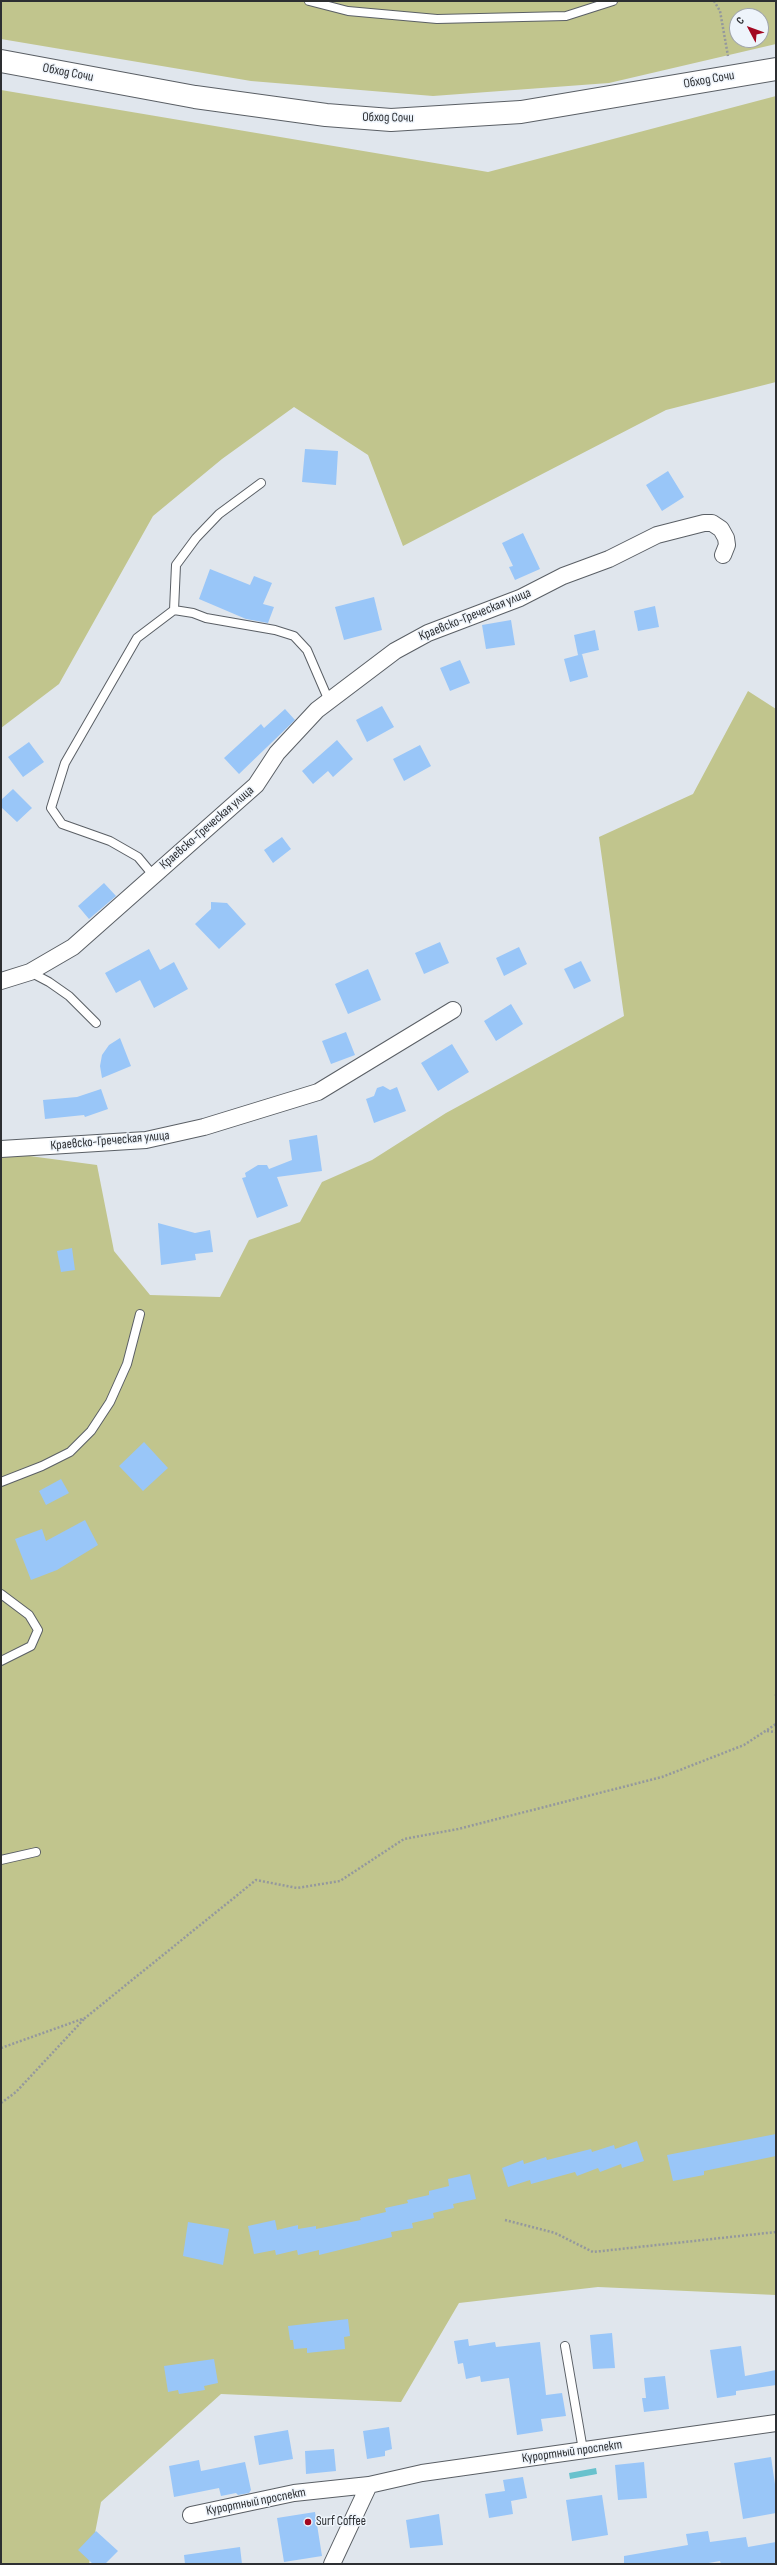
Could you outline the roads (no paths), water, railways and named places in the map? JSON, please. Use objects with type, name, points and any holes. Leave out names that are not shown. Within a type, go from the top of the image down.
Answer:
[{"type":"highway","name":"Обход Сочи","points":[[1,61],[195,97],[326,115],[398,120],[521,112],[776,69]]},
{"type":"street","name":"Краевско-Греческая улица","points":[[1,981],[30,972],[73,947],[256,785],[277,753],[296,731],[328,700],[395,651],[428,633],[520,598],[563,576],[609,559],[656,535],[704,523],[712,524],[721,529],[726,538],[727,545],[723,555]]},
{"type":"street","name":"Краевско-Греческая улица","points":[[1,1149],[146,1140],[204,1127],[318,1092],[453,1010]]},
{"type":"street","name":"Курортный проспект","points":[[191,2515],[294,2493],[369,2485],[422,2473],[776,2423]]},
{"type":"street","points":[[332,2564],[369,2485]]},
{"type":"lane","points":[[309,1],[348,11],[437,19],[566,16],[613,1]]},
{"type":"lane","points":[[174,610],[176,565],[196,538],[219,514],[261,483]]},
{"type":"lane","points":[[153,875],[138,857],[110,841],[62,824],[51,808],[65,763],[137,638],[174,610],[193,613],[206,618],[275,630],[294,636],[307,650],[328,700]]},
{"type":"lane","points":[[30,972],[49,982],[69,996],[96,1023]]},
{"type":"lane","points":[[1,1482],[42,1466],[70,1452],[91,1431],[110,1402],[127,1364],[140,1314]]},
{"type":"lane","points":[[1,1594],[29,1614],[38,1630],[31,1646],[1,1661]]},
{"type":"lane","points":[[1,1860],[36,1852]]},
{"type":"lane","points":[[565,2346],[583,2450]]},
{"type":"water","points":[[596,2468],[597,2474],[570,2479],[569,2473]]},
{"type":"place","name":"Surf Coffee","points":[[308,2522]]}]
